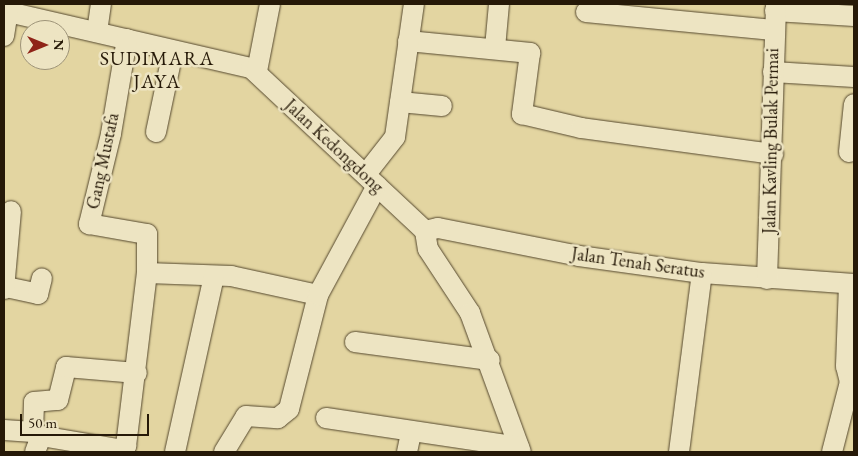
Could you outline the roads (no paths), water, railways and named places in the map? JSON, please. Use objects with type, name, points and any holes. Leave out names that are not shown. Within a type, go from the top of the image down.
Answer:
[{"type":"street","points":[[97,32],[101,4]]},
{"type":"street","points":[[4,36],[6,12],[257,71],[270,4]]},
{"type":"street","points":[[224,452],[246,416],[278,418],[289,409],[318,295],[372,180],[395,137],[414,4]]},
{"type":"street","points":[[495,48],[499,4]]},
{"type":"street","points":[[586,12],[854,16]]},
{"type":"street","name":"Jalan Kavling Bulak Permai","points":[[767,279],[773,154],[775,15]]},
{"type":"street","name":"Gang Mustafa","points":[[126,39],[111,134],[89,224],[147,234],[147,273]]},
{"type":"street","points":[[408,41],[530,52],[522,114],[581,128],[773,154]]},
{"type":"street","points":[[156,132],[173,50]]},
{"type":"street","name":"Jalan Kedongdong","points":[[257,71],[312,127],[372,180],[425,231]]},
{"type":"street","points":[[773,72],[854,78]]},
{"type":"street","points":[[400,102],[442,106]]},
{"type":"street","points":[[849,152],[854,104]]},
{"type":"street","points":[[11,211],[5,288],[38,294],[42,278]]},
{"type":"street","name":"Jalan Tenah Seratus","points":[[425,231],[438,228],[579,256],[702,273],[852,284]]},
{"type":"street","points":[[326,418],[409,442],[520,449],[490,360],[470,313],[428,249],[425,231]]},
{"type":"street","points":[[4,430],[35,440],[124,448],[129,439],[147,273],[250,279],[318,295]]},
{"type":"street","points":[[679,452],[702,273]]},
{"type":"street","points":[[175,452],[214,276]]},
{"type":"street","points":[[832,452],[850,382],[846,366],[852,284]]},
{"type":"street","points":[[355,342],[490,360]]},
{"type":"street","points":[[35,440],[34,402],[58,400],[66,367],[137,374]]},
{"type":"district","name":"SUDIMARA JAYA","points":[[157,70]]}]
